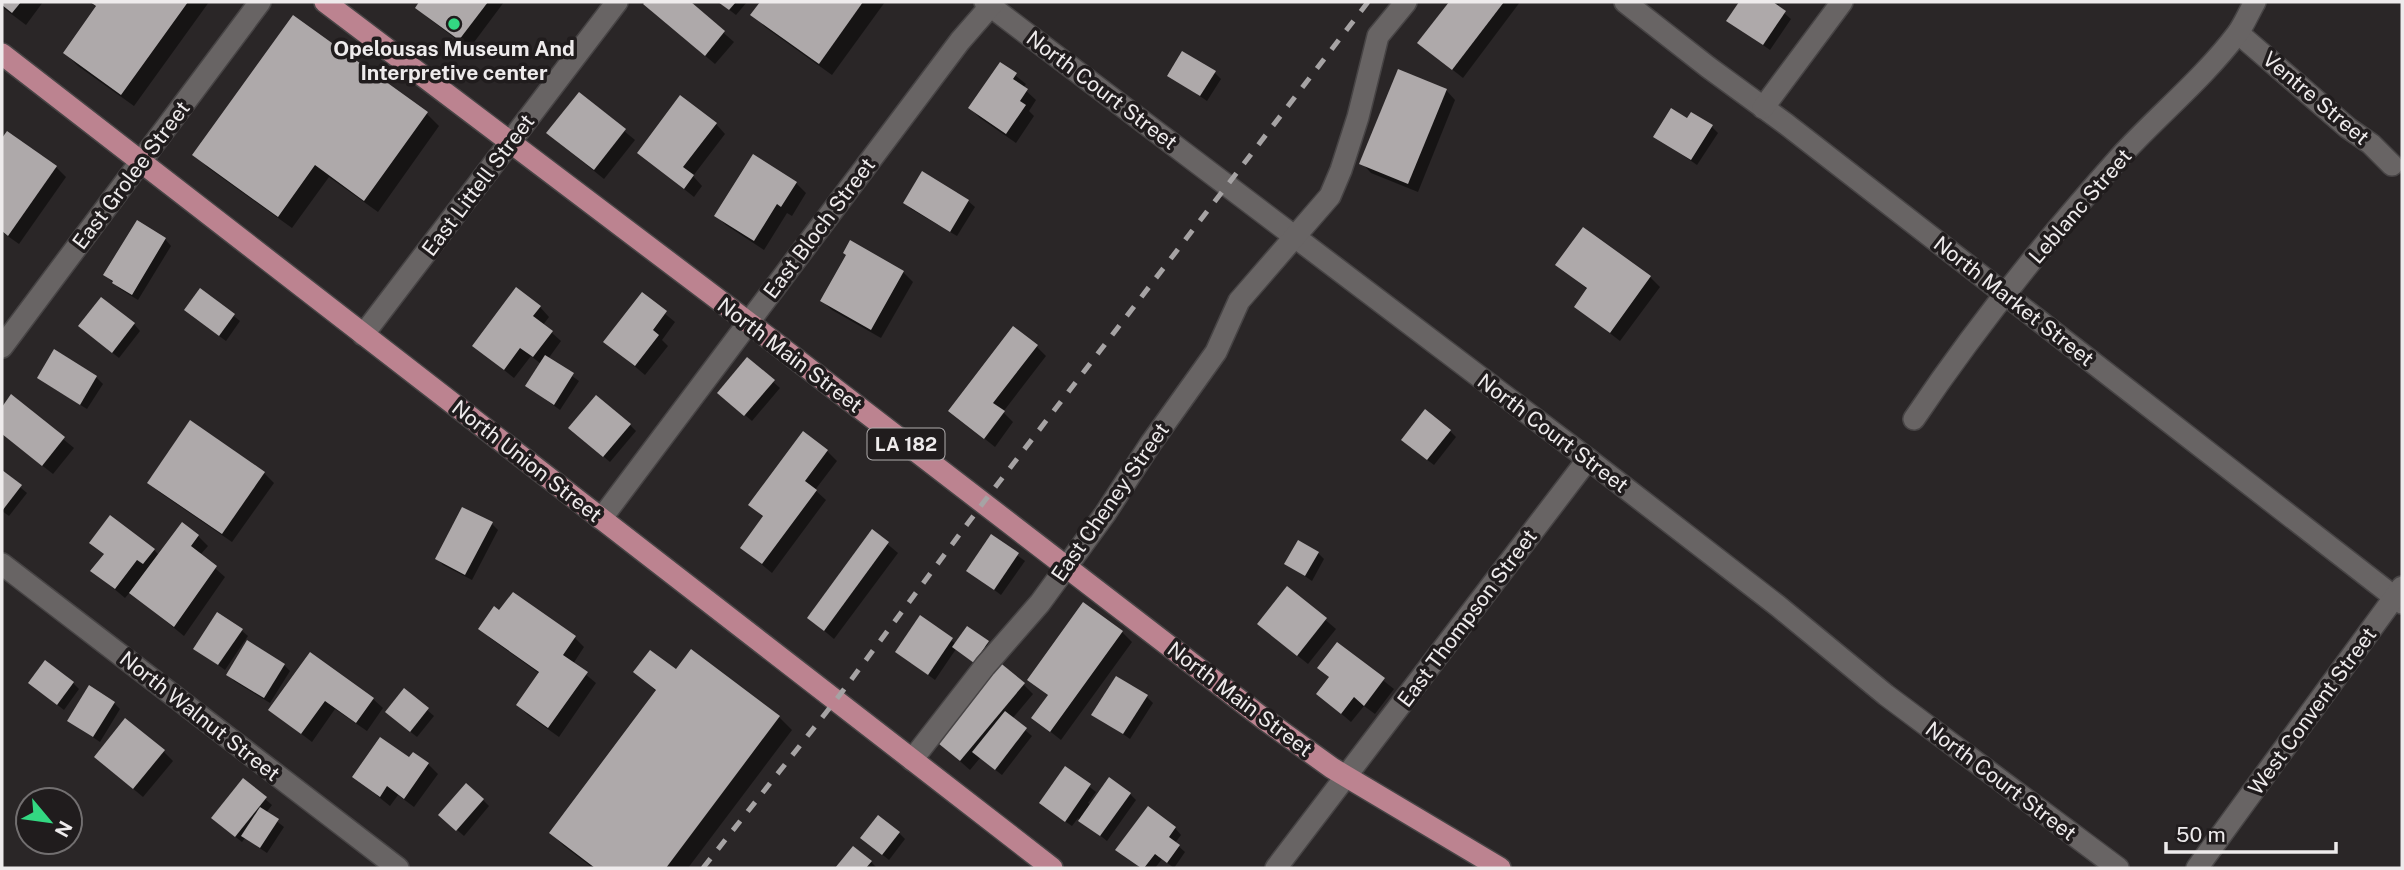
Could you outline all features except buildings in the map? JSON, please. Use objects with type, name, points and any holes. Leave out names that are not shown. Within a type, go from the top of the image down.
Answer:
[{"type":"main road","name":"North Main Street","points":[[325,2],[509,144],[748,322],[1264,719],[1346,777],[1500,868]]},
{"type":"main road","name":"North Union Street","points":[[2,54],[1052,868]]},
{"type":"street","name":"East Grolee Street","points":[[2,347],[260,2]]},
{"type":"street","name":"East Littell Street","points":[[363,335],[617,2]]},
{"type":"street","name":"East Cheney Street","points":[[912,760],[985,666],[1040,603],[1105,514],[1151,443],[1216,352],[1239,301],[1330,196],[1358,117],[1378,36],[1406,2]]},
{"type":"street","name":"North Market Street","points":[[1625,2],[2400,596]]},
{"type":"street","points":[[1763,108],[1842,2]]},
{"type":"street","name":"Leblanc Street","points":[[1914,419],[2005,294],[2121,156],[2180,98],[2238,33],[2255,2]]},
{"type":"street","name":"North Court Street","points":[[990,3],[1588,459],[1886,695],[2118,868]]},
{"type":"street","name":"East Bloch Street","points":[[601,519],[990,3]]},
{"type":"street","name":"Ventre Street","points":[[2238,33],[2392,165]]},
{"type":"street","name":"East Thompson Street","points":[[1276,868],[1588,459]]},
{"type":"street","name":"North Walnut Street","points":[[2,564],[398,868]]},
{"type":"street","name":"West Convent Street","points":[[2197,868],[2400,596]]},
{"type":"railway","points":[[703,868],[836,700],[983,503],[1368,2]]},
{"type":"place","name":"Opelousas Museum And Interpretive center","points":[[454,24]]}]
